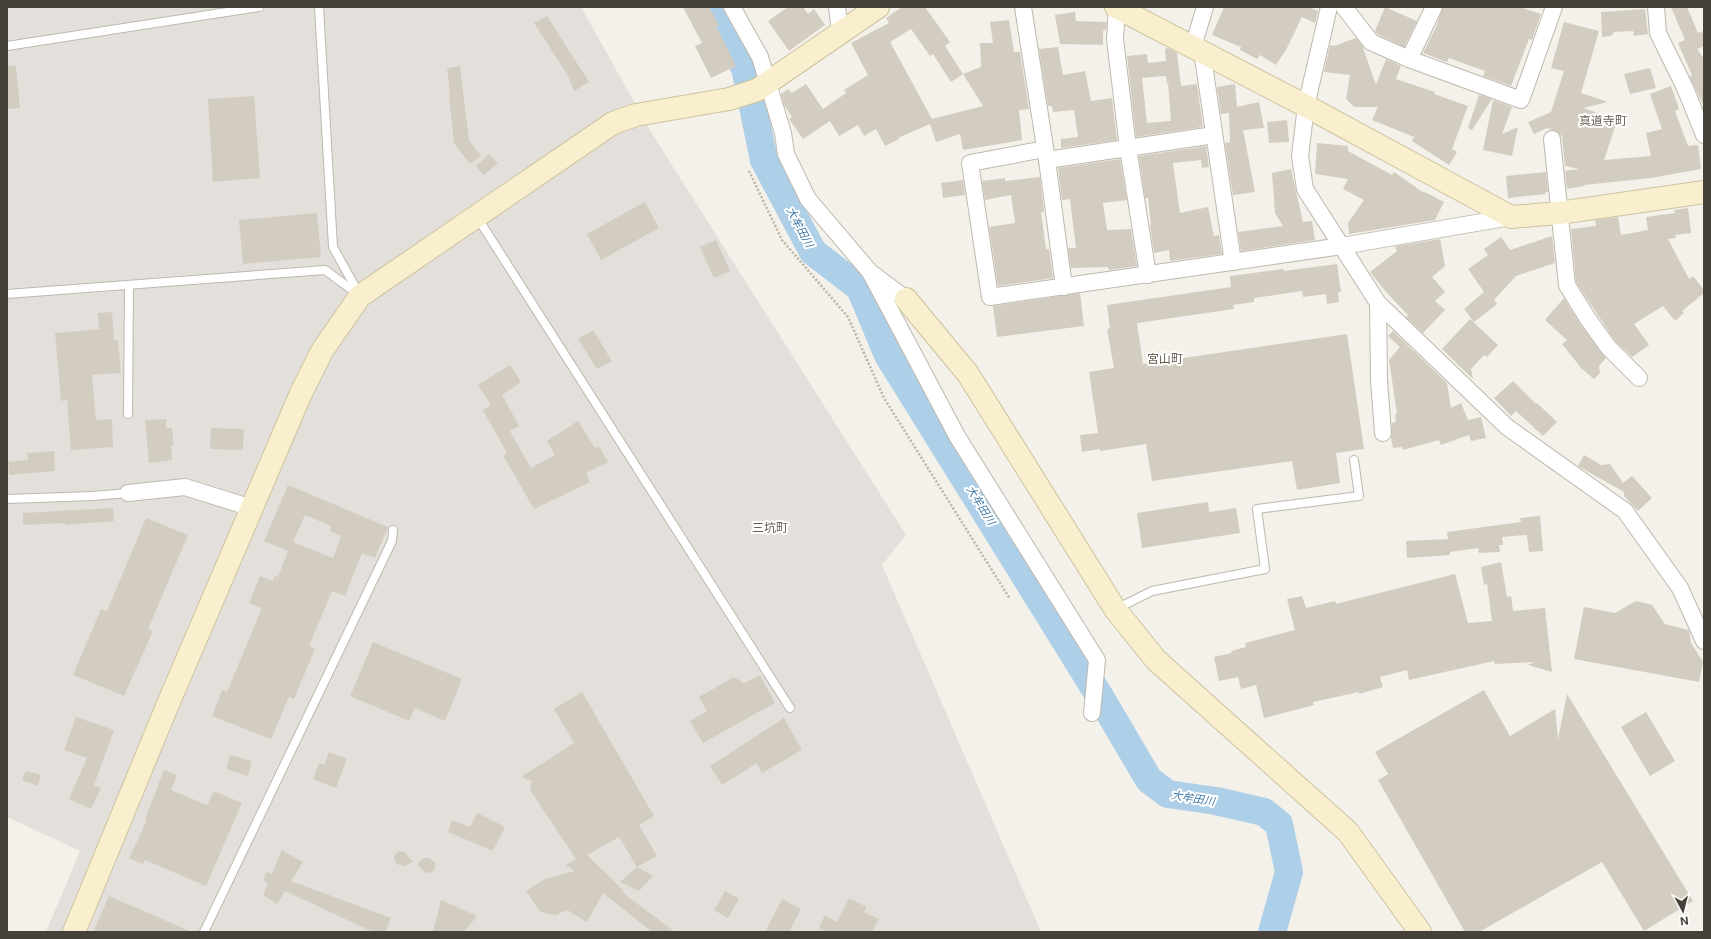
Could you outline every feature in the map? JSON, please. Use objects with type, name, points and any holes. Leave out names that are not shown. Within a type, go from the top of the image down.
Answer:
[{"type":"street","points":[[732,7],[760,57],[784,133],[786,154],[808,199],[870,272],[957,436],[1097,660],[1092,713]]},
{"type":"street","points":[[837,7],[840,33]]},
{"type":"street","points":[[74,932],[168,704],[301,393],[322,351],[360,296],[613,123],[636,115],[729,99],[757,90],[768,84],[878,7]]},
{"type":"street","points":[[1023,7],[1046,154],[1064,287]]},
{"type":"street","points":[[1148,275],[1128,148],[1115,39],[1117,7],[1306,106],[1511,217]]},
{"type":"street","points":[[1205,7],[1197,49],[1214,135],[1233,262]]},
{"type":"street","points":[[1329,7],[1306,106],[1300,156],[1306,189],[1378,303],[1507,427],[1626,511],[1680,588],[1704,641]]},
{"type":"street","points":[[1344,7],[1371,42],[1410,59],[1521,100],[1554,7]]},
{"type":"street","points":[[1410,59],[1434,7]]},
{"type":"street","points":[[1656,7],[1658,34],[1685,88],[1704,135]]},
{"type":"street","points":[[1214,135],[1128,148],[1046,154],[970,163],[990,297],[1342,246],[1511,217],[1559,213],[1704,192]]},
{"type":"street","points":[[1552,139],[1567,285],[1588,319],[1608,347],[1639,378]]},
{"type":"street","points":[[870,272],[906,299],[968,374],[1115,609],[1156,660],[1348,832],[1420,932]]},
{"type":"street","points":[[1378,303],[1379,381],[1383,433]]},
{"type":"street","points":[[128,493],[185,488],[252,508]]},
{"type":"lane","points":[[7,46],[259,7]]},
{"type":"lane","points":[[319,7],[333,247],[360,296]]},
{"type":"lane","points":[[476,216],[790,708]]},
{"type":"lane","points":[[7,294],[129,286],[325,270],[360,296]]},
{"type":"lane","points":[[128,414],[129,286]]},
{"type":"lane","points":[[1115,609],[1152,591],[1266,569],[1257,509],[1359,496],[1354,460]]},
{"type":"lane","points":[[7,499],[93,496],[128,493]]},
{"type":"lane","points":[[204,932],[392,541],[393,530]]},
{"type":"path","points":[[749,171],[782,240],[848,317],[884,398],[1010,599]]},
{"type":"shaded area","points":[[7,7],[581,7],[651,132],[906,535],[882,565],[1041,932],[46,932],[80,851],[7,817]]},
{"type":"building","points":[[683,7],[709,7],[719,25],[716,26],[736,66],[711,78],[695,46],[702,43]]},
{"type":"building","points":[[788,7],[803,7],[808,14],[814,9],[825,25],[789,51],[768,21]]},
{"type":"building","points":[[902,7],[925,7],[950,42],[945,46],[963,74],[981,67],[980,43],[993,43],[990,22],[1009,20],[1014,52],[1020,52],[1029,109],[1019,110],[1022,140],[963,150],[960,134],[936,142],[930,124],[898,138],[899,139],[885,146],[876,129],[864,136],[858,125],[839,136],[830,121],[803,139],[789,119],[792,117],[784,105],[781,94],[788,89],[792,93],[806,84],[823,109],[846,93],[844,90],[868,75],[851,43],[889,23],[886,18]],"holes":[[[911,29],[930,56],[933,54],[951,82],[963,74],[983,106],[932,119],[890,42]]]},
{"type":"building","points":[[1224,7],[1309,7],[1318,11],[1315,23],[1302,17],[1287,48],[1276,65],[1260,55],[1257,59],[1240,50],[1241,47],[1212,35]]},
{"type":"building","points":[[1385,7],[1417,21],[1404,47],[1377,34],[1375,31]]},
{"type":"building","points":[[1443,7],[1520,7],[1541,14],[1532,40],[1529,39],[1511,86],[1483,76],[1485,71],[1449,58],[1447,62],[1423,53],[1436,27]]},
{"type":"building","points":[[1671,7],[1687,7],[1698,33],[1704,31],[1704,46],[1697,49],[1704,59],[1704,107],[1690,77],[1692,75],[1678,43],[1685,40]]},
{"type":"building","points":[[1645,9],[1648,34],[1634,36],[1633,31],[1614,32],[1611,36],[1602,37],[1601,12]]},
{"type":"building","points":[[1075,12],[1076,21],[1107,22],[1106,29],[1103,31],[1103,45],[1060,44],[1055,15]]},
{"type":"building","points":[[547,16],[589,82],[574,91],[567,74],[534,23]]},
{"type":"building","points":[[1564,22],[1599,31],[1581,93],[1608,102],[1583,108],[1616,119],[1616,124],[1604,160],[1651,156],[1646,133],[1662,129],[1650,94],[1671,86],[1679,109],[1675,111],[1688,146],[1698,145],[1701,169],[1651,178],[1584,185],[1585,186],[1567,189],[1565,171],[1579,169],[1565,166],[1562,136],[1556,131],[1547,128],[1534,134],[1528,122],[1551,112],[1564,71],[1551,68]]},
{"type":"building","points":[[1356,38],[1362,45],[1376,85],[1386,59],[1401,66],[1396,79],[1435,92],[1434,94],[1468,106],[1452,149],[1457,152],[1449,165],[1412,141],[1414,137],[1372,120],[1378,107],[1354,107],[1346,99],[1350,75],[1324,72],[1330,45],[1334,46]]},
{"type":"building","points":[[1058,47],[1063,75],[1085,71],[1091,101],[1112,98],[1117,140],[1061,148],[1061,139],[1078,137],[1074,110],[1053,112],[1052,106],[1048,106],[1039,49]]},
{"type":"building","points":[[1168,48],[1177,53],[1181,86],[1197,84],[1203,127],[1136,137],[1127,56],[1147,54],[1148,63],[1166,61],[1165,49]],"holes":[[[1166,76],[1167,84],[1168,83],[1171,121],[1147,123],[1142,78]]]},
{"type":"building","points":[[7,66],[16,66],[20,108],[7,109]]},
{"type":"building","points":[[460,66],[469,140],[481,156],[470,164],[454,143],[449,96],[447,68]]},
{"type":"building","points":[[1650,68],[1656,88],[1630,94],[1624,74]]},
{"type":"building","points":[[1235,84],[1237,107],[1259,102],[1264,128],[1243,130],[1255,192],[1233,195],[1225,143],[1230,142],[1229,113],[1221,114],[1217,87]]},
{"type":"building","points":[[1479,95],[1492,99],[1472,130],[1468,128]]},
{"type":"building","points":[[254,96],[260,178],[213,182],[208,99]]},
{"type":"building","points":[[1493,100],[1512,107],[1502,134],[1518,127],[1512,156],[1483,150]]},
{"type":"building","points":[[1287,120],[1289,142],[1269,143],[1267,122]]},
{"type":"building","points":[[1317,143],[1348,146],[1348,151],[1392,175],[1394,172],[1424,193],[1425,192],[1444,202],[1435,220],[1349,234],[1348,223],[1364,200],[1343,189],[1348,179],[1315,174]]},
{"type":"building","points":[[1206,146],[1209,167],[1202,168],[1201,160],[1173,163],[1180,213],[1208,207],[1214,236],[1219,235],[1222,254],[1170,261],[1169,250],[1154,253],[1148,198],[1145,198],[1139,156]]},
{"type":"building","points":[[489,154],[498,163],[484,175],[476,166]]},
{"type":"building","points":[[1120,159],[1127,200],[1103,203],[1107,230],[1131,229],[1137,266],[1109,270],[1108,267],[1071,268],[1068,248],[1076,248],[1070,199],[1062,200],[1058,168]]},
{"type":"building","points":[[1291,169],[1303,222],[1312,221],[1315,240],[1241,251],[1238,232],[1283,226],[1275,213],[1272,173]]},
{"type":"building","points":[[1546,172],[1548,192],[1545,192],[1546,194],[1508,198],[1506,176]]},
{"type":"building","points":[[1040,177],[1044,212],[1041,212],[1046,249],[1049,249],[1053,278],[998,286],[989,227],[1015,223],[1011,195],[985,200],[982,181],[1005,178],[1005,181]]},
{"type":"building","points":[[963,180],[965,195],[943,198],[941,183]]},
{"type":"building","points":[[645,202],[659,228],[601,260],[587,234]]},
{"type":"building","points":[[1688,208],[1691,233],[1675,235],[1676,238],[1668,239],[1689,279],[1693,276],[1704,290],[1704,293],[1682,311],[1684,313],[1675,321],[1663,306],[1634,324],[1649,345],[1632,357],[1615,341],[1576,282],[1571,229],[1596,226],[1595,220],[1618,217],[1621,235],[1648,230],[1646,217],[1675,213],[1674,210]]},
{"type":"building","points":[[317,213],[321,257],[243,264],[239,220]]},
{"type":"building","points":[[1552,236],[1555,263],[1516,276],[1494,300],[1497,304],[1474,322],[1464,309],[1484,292],[1468,269],[1488,255],[1484,249],[1501,237],[1510,250]]},
{"type":"building","points":[[1440,239],[1445,266],[1432,277],[1445,292],[1435,301],[1445,310],[1423,333],[1406,317],[1408,315],[1370,272],[1397,251],[1395,247],[1397,246]]},
{"type":"building","points":[[716,240],[730,271],[714,278],[700,247]]},
{"type":"building","points":[[1337,264],[1341,292],[1338,292],[1339,302],[1327,304],[1326,294],[1303,297],[1302,291],[1254,298],[1254,302],[1233,305],[1234,309],[1137,323],[1143,364],[1347,334],[1364,449],[1336,453],[1340,483],[1297,490],[1292,461],[1152,481],[1146,444],[1100,451],[1100,449],[1082,452],[1080,435],[1098,433],[1089,372],[1114,368],[1107,329],[1110,328],[1107,305],[1231,287],[1230,276]]},
{"type":"building","points":[[1080,293],[1084,326],[997,337],[993,306]]},
{"type":"building","points":[[1564,298],[1580,324],[1606,358],[1599,366],[1600,373],[1594,379],[1582,369],[1562,344],[1567,340],[1545,320]]},
{"type":"building","points":[[112,312],[114,340],[118,340],[121,373],[92,375],[96,420],[112,419],[113,447],[71,450],[67,400],[61,401],[55,333],[99,329],[98,313]]},
{"type":"building","points":[[1470,319],[1498,345],[1487,357],[1484,355],[1471,369],[1473,379],[1442,349]]},
{"type":"building","points":[[593,330],[612,361],[597,369],[578,339]]},
{"type":"building","points":[[1393,331],[1447,383],[1451,408],[1461,403],[1468,420],[1481,417],[1486,438],[1471,441],[1469,435],[1441,445],[1439,440],[1403,450],[1402,447],[1393,448],[1391,438],[1392,423],[1396,422],[1395,414],[1397,414],[1389,360],[1400,347],[1388,336]]},
{"type":"building","points":[[510,365],[521,382],[502,395],[519,426],[510,431],[531,468],[555,455],[547,441],[578,421],[595,448],[599,446],[608,462],[586,473],[590,482],[534,509],[503,455],[507,453],[483,410],[491,405],[478,385]]},
{"type":"building","points":[[1513,381],[1557,422],[1543,436],[1516,411],[1511,416],[1494,398]]},
{"type":"building","points":[[166,419],[166,428],[172,428],[174,445],[171,445],[172,460],[149,463],[145,420]]},
{"type":"building","points":[[211,428],[244,429],[243,450],[210,449]]},
{"type":"building","points":[[54,451],[55,471],[9,475],[8,462],[28,460],[27,453]]},
{"type":"building","points":[[1584,455],[1601,465],[1610,464],[1623,483],[1632,476],[1652,498],[1638,511],[1624,496],[1624,492],[1578,466]]},
{"type":"building","points":[[288,485],[388,527],[375,558],[362,553],[345,596],[332,591],[309,646],[315,649],[294,699],[289,697],[271,739],[212,716],[222,690],[227,692],[260,613],[261,608],[249,603],[260,576],[273,581],[275,576],[278,577],[288,551],[264,541]],"holes":[[[305,515],[331,526],[330,531],[341,536],[333,558],[293,542]]]},
{"type":"building","points":[[1208,502],[1209,512],[1236,508],[1240,533],[1142,548],[1137,513]]},
{"type":"building","points":[[113,508],[114,521],[65,525],[65,523],[23,525],[23,513]]},
{"type":"building","points":[[1540,516],[1543,551],[1529,552],[1527,535],[1502,537],[1503,545],[1499,545],[1500,552],[1479,553],[1478,548],[1450,552],[1450,555],[1407,558],[1406,541],[1448,539],[1447,532],[1521,522],[1520,518]]},
{"type":"building","points":[[146,518],[188,535],[148,629],[153,631],[124,696],[73,675],[101,609],[107,611]]},
{"type":"building","points":[[1501,562],[1507,597],[1511,596],[1513,611],[1545,608],[1552,672],[1528,665],[1534,662],[1495,664],[1494,661],[1409,680],[1407,670],[1380,677],[1383,687],[1359,694],[1359,692],[1313,702],[1314,705],[1264,718],[1256,685],[1241,689],[1238,677],[1219,681],[1214,657],[1232,653],[1231,651],[1246,647],[1245,643],[1295,630],[1287,599],[1302,596],[1306,608],[1335,601],[1336,604],[1455,574],[1468,623],[1492,621],[1487,584],[1484,585],[1481,567]]},
{"type":"building","points":[[1636,601],[1652,605],[1665,624],[1689,630],[1691,643],[1703,662],[1699,682],[1574,659],[1584,607],[1615,613]]},
{"type":"building","points":[[373,642],[462,679],[445,721],[415,708],[409,721],[350,696]]},
{"type":"building","points":[[760,675],[775,703],[703,743],[690,721],[707,711],[699,697],[734,677],[744,683]]},
{"type":"building","points":[[1484,690],[1510,736],[1555,709],[1558,739],[1567,694],[1693,901],[1644,931],[1602,862],[1479,932],[1465,932],[1378,780],[1388,774],[1375,752]]},
{"type":"building","points":[[582,692],[654,816],[639,825],[657,856],[637,867],[619,837],[587,855],[624,891],[623,893],[675,932],[652,932],[603,893],[587,922],[567,910],[556,915],[544,913],[539,910],[526,891],[545,879],[575,871],[566,865],[576,859],[530,790],[532,781],[521,777],[574,743],[554,709]]},
{"type":"building","points":[[1646,712],[1675,761],[1650,776],[1621,727]]},
{"type":"building","points":[[76,717],[114,730],[94,785],[101,788],[91,809],[69,799],[87,758],[64,750]]},
{"type":"building","points":[[784,718],[802,750],[762,773],[757,763],[722,785],[710,766]]},
{"type":"building","points":[[329,752],[347,759],[336,788],[313,779],[319,763],[324,765]]},
{"type":"building","points":[[230,755],[252,761],[248,776],[226,769]]},
{"type":"building","points":[[164,770],[177,775],[171,790],[207,805],[214,791],[242,803],[206,886],[145,860],[143,864],[129,858],[147,820],[145,819]]},
{"type":"building","points":[[26,771],[41,775],[38,786],[22,780]]},
{"type":"building","points":[[477,813],[505,827],[493,851],[448,832],[452,820],[470,827]]},
{"type":"building","points":[[282,850],[303,862],[291,881],[391,918],[385,932],[373,932],[285,891],[277,904],[263,895],[268,883],[263,880],[267,872],[272,874]]},
{"type":"building","points":[[398,851],[405,852],[413,862],[404,866],[396,864],[394,857]]},
{"type":"building","points":[[424,858],[429,858],[435,862],[435,868],[432,872],[425,873],[417,864]]},
{"type":"building","points":[[637,867],[653,876],[639,891],[620,882]]},
{"type":"building","points":[[725,891],[739,899],[728,918],[714,910]]},
{"type":"building","points":[[109,896],[192,932],[93,932]]},
{"type":"building","points":[[849,898],[867,907],[864,912],[879,919],[872,932],[826,932],[819,928],[825,915],[837,922]]},
{"type":"building","points":[[782,899],[801,909],[789,932],[765,932]]},
{"type":"building","points":[[441,900],[477,916],[464,932],[433,932]]},
{"type":"waterway","name":"大牟田川","points":[[713,7],[745,68],[764,160],[813,252],[860,288],[888,355],[1102,700],[1149,780],[1168,794],[1216,801],[1264,812],[1279,824],[1289,872],[1272,932]]},
{"type":"district","name":"真道寺町","points":[[1603,120]]},
{"type":"district","name":"宮山町","points":[[1165,358]]},
{"type":"district","name":"三坑町","points":[[770,527]]}]
